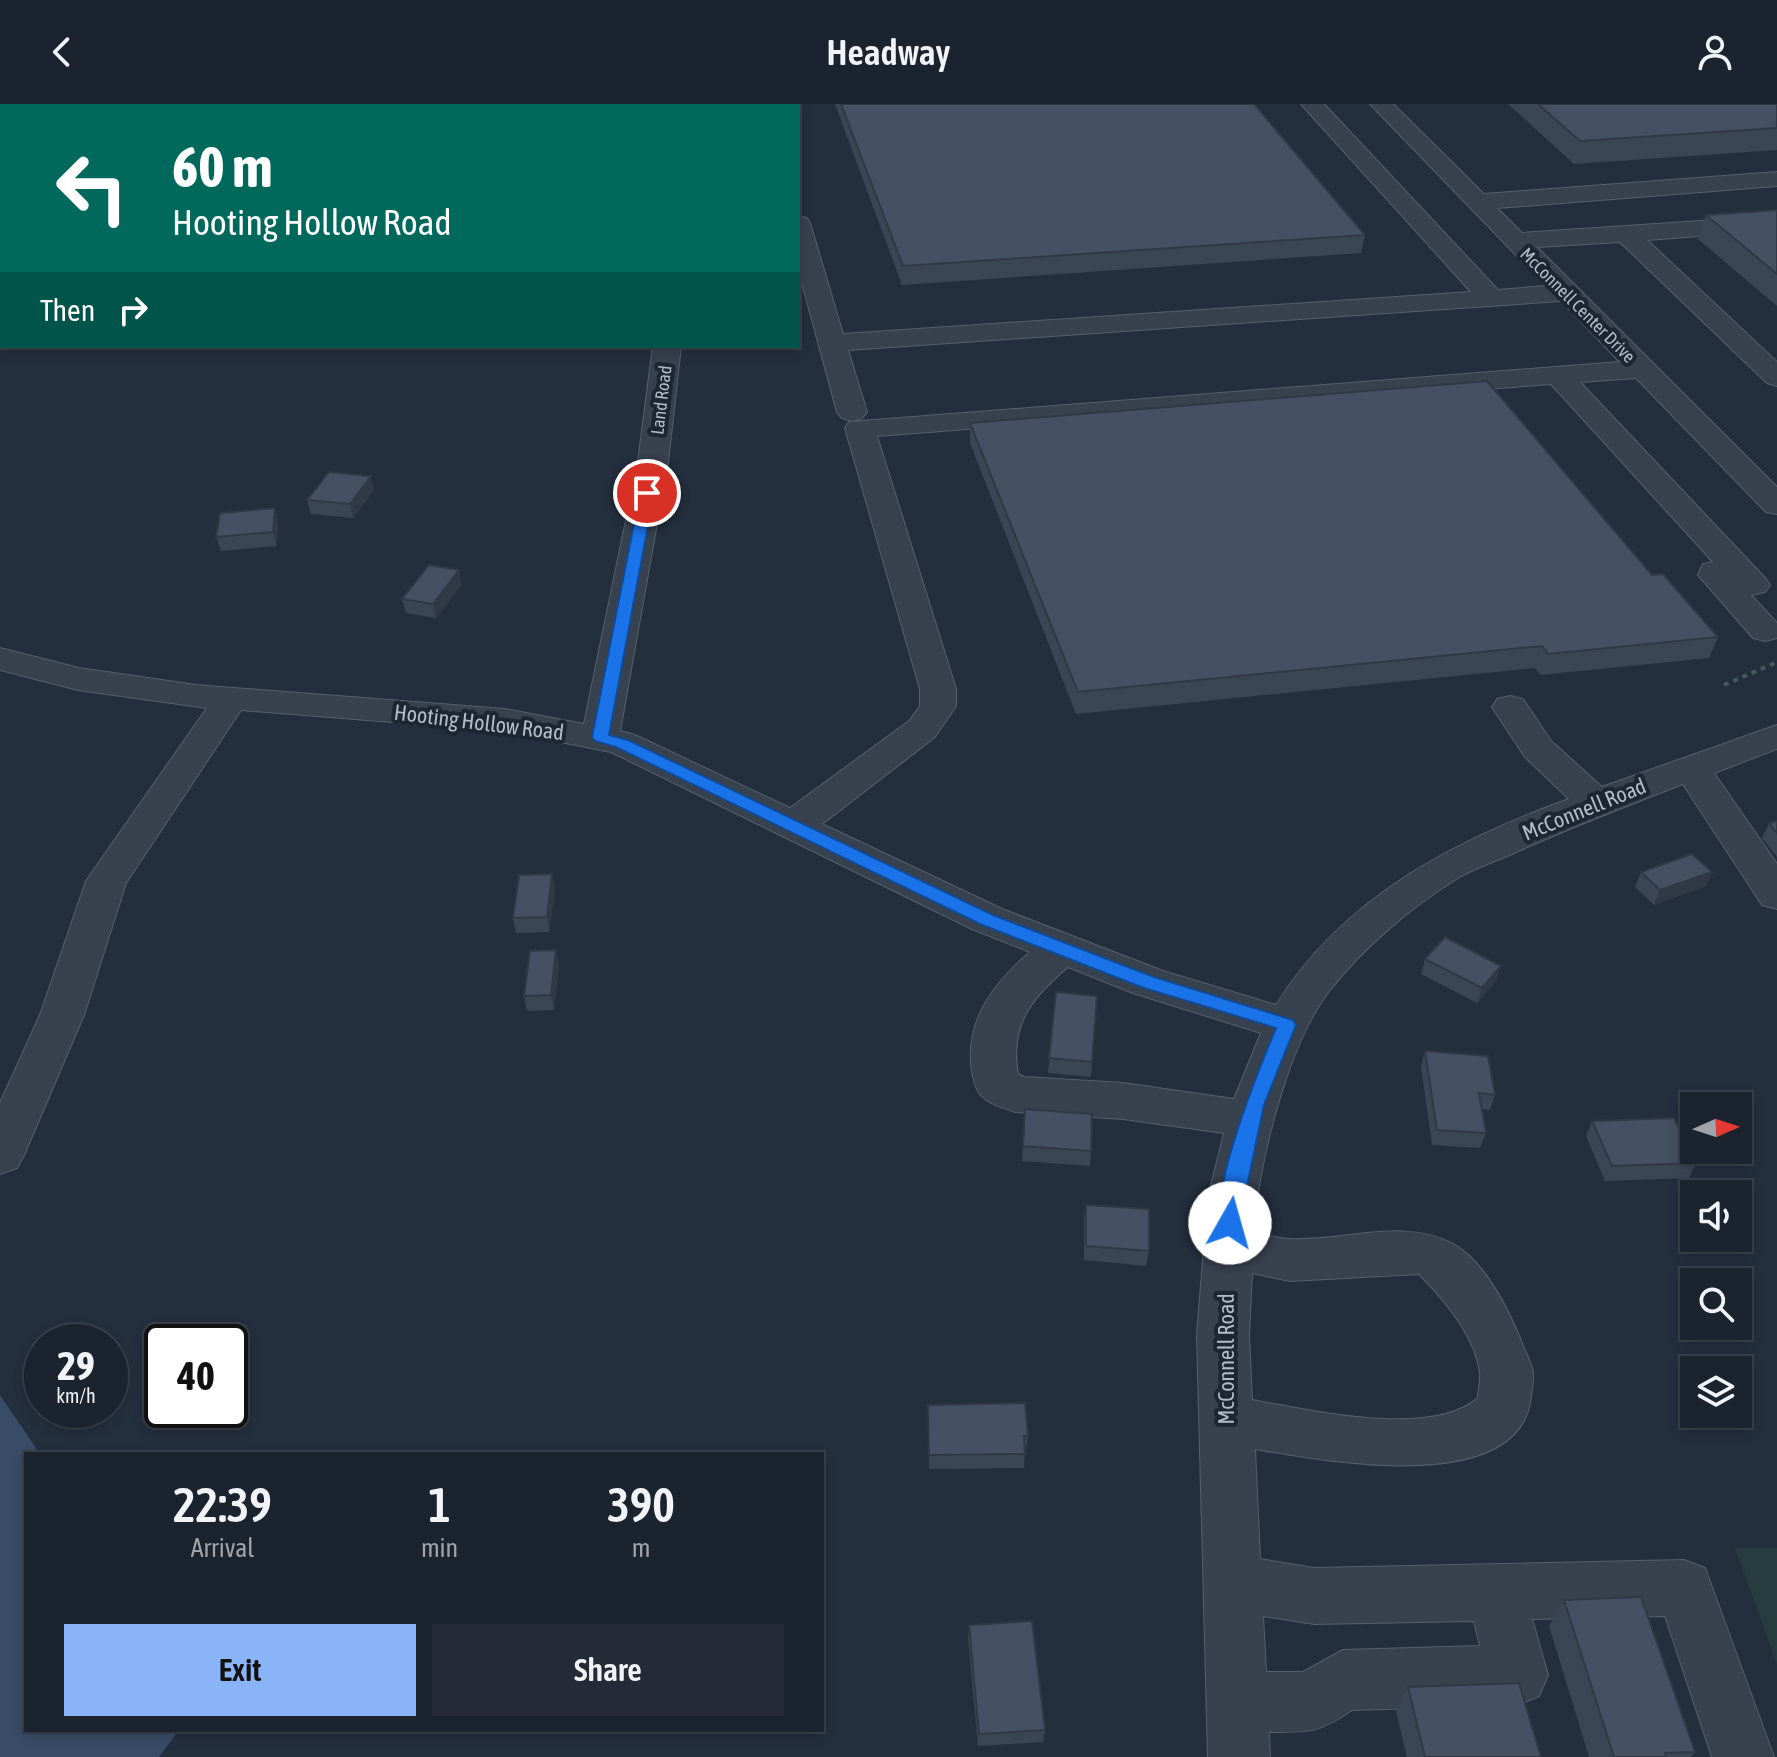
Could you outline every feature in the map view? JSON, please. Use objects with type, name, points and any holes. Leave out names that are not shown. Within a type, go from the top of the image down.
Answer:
[{"type":"street","points":[[1312,104],[1491,298]]},
{"type":"street","name":"McConnell Center Drive","points":[[1381,104],[1777,505]]},
{"type":"street","points":[[1476,202],[1777,179]]},
{"type":"street","points":[[1515,241],[1777,223]]},
{"type":"street","points":[[800,230],[852,412]]},
{"type":"street","points":[[1626,234],[1777,377]]},
{"type":"street","points":[[832,343],[1566,293]]},
{"type":"street","name":"Land Road","points":[[600,737],[653,462],[667,348]]},
{"type":"street","points":[[793,826],[922,729],[938,706],[938,689],[860,428],[1641,369]]},
{"type":"street","points":[[1557,374],[1753,585]]},
{"type":"street","points":[[1712,542],[1715,575],[1771,647]]},
{"type":"street","name":"Hooting Hollow Road","points":[[0,659],[78,679],[231,699],[505,720],[622,743],[987,919],[1148,982],[1287,1025]]},
{"type":"street","points":[[0,1155],[62,1015],[106,881],[231,699]]},
{"type":"street","points":[[1510,707],[1538,749],[1596,803]]},
{"type":"street","name":"McConnell Road","points":[[1238,1730],[1223,1335],[1232,1198],[1251,1119],[1287,1025],[1314,980],[1374,919],[1445,868],[1596,803],[1777,736]]},
{"type":"street","points":[[1691,767],[1777,895]]},
{"type":"street","points":[[1063,949],[1029,975],[1009,997],[995,1025],[991,1060],[997,1083],[1015,1094],[1123,1101],[1251,1119]]},
{"type":"street","points":[[1226,1420],[1394,1443],[1440,1438],[1480,1429],[1503,1410],[1507,1373],[1492,1334],[1462,1284],[1436,1259],[1413,1252],[1290,1260],[1229,1248]]},
{"type":"street","points":[[1233,1583],[1314,1596],[1684,1588],[1743,1757]]},
{"type":"street","points":[[1238,1730],[1311,1702],[1343,1680],[1518,1675],[1495,1591]]},
{"type":"path","points":[[1724,685],[1771,647]]},
{"type":"green space","points":[[1735,1548],[1777,1548],[1777,1664]]},
{"type":"water","points":[[0,1395],[39,1452],[24,1452],[24,1732],[178,1732],[159,1757],[0,1757]]},
{"type":"building","points":[[841,104],[1254,104],[1365,235],[903,266]]},
{"type":"building","points":[[1538,104],[1777,104],[1777,128],[1580,141]]},
{"type":"building","points":[[1777,210],[1777,274],[1706,215]]},
{"type":"building","points":[[1487,381],[1652,575],[1663,574],[1718,637],[1548,654],[1542,646],[1078,692],[970,423]]},
{"type":"building","points":[[329,472],[371,476],[350,504],[307,500]]},
{"type":"building","points":[[275,508],[273,532],[216,537],[220,513]]},
{"type":"building","points":[[429,565],[459,570],[433,604],[402,599]]},
{"type":"building","points":[[1777,821],[1777,833],[1769,823]]},
{"type":"building","points":[[1692,854],[1712,872],[1660,890],[1641,872]]},
{"type":"building","points":[[552,874],[547,917],[513,918],[519,875]]},
{"type":"building","points":[[1445,937],[1501,966],[1482,988],[1425,959]]},
{"type":"building","points":[[556,950],[551,995],[524,996],[530,951]]},
{"type":"building","points":[[1056,992],[1097,996],[1092,1062],[1049,1058]]},
{"type":"building","points":[[1425,1051],[1488,1056],[1495,1095],[1479,1093],[1486,1133],[1437,1130]]},
{"type":"building","points":[[1025,1109],[1092,1114],[1091,1151],[1023,1146]]},
{"type":"building","points":[[1674,1118],[1680,1130],[1680,1164],[1612,1166],[1592,1121]]},
{"type":"building","points":[[1086,1205],[1149,1209],[1149,1251],[1086,1246]]},
{"type":"building","points":[[1025,1403],[1028,1436],[1024,1436],[1025,1454],[929,1455],[928,1405]]},
{"type":"building","points":[[1641,1597],[1695,1752],[1665,1753],[1666,1757],[1614,1757],[1564,1600]]},
{"type":"building","points":[[1032,1621],[1045,1730],[979,1734],[969,1625]]},
{"type":"building","points":[[1519,1683],[1541,1757],[1425,1757],[1408,1687]]},
{"type":"route","points":[[647,493],[600,737],[622,743],[987,919],[1148,982],[1287,1025],[1254,1105],[1232,1198],[1230,1223]]}]
